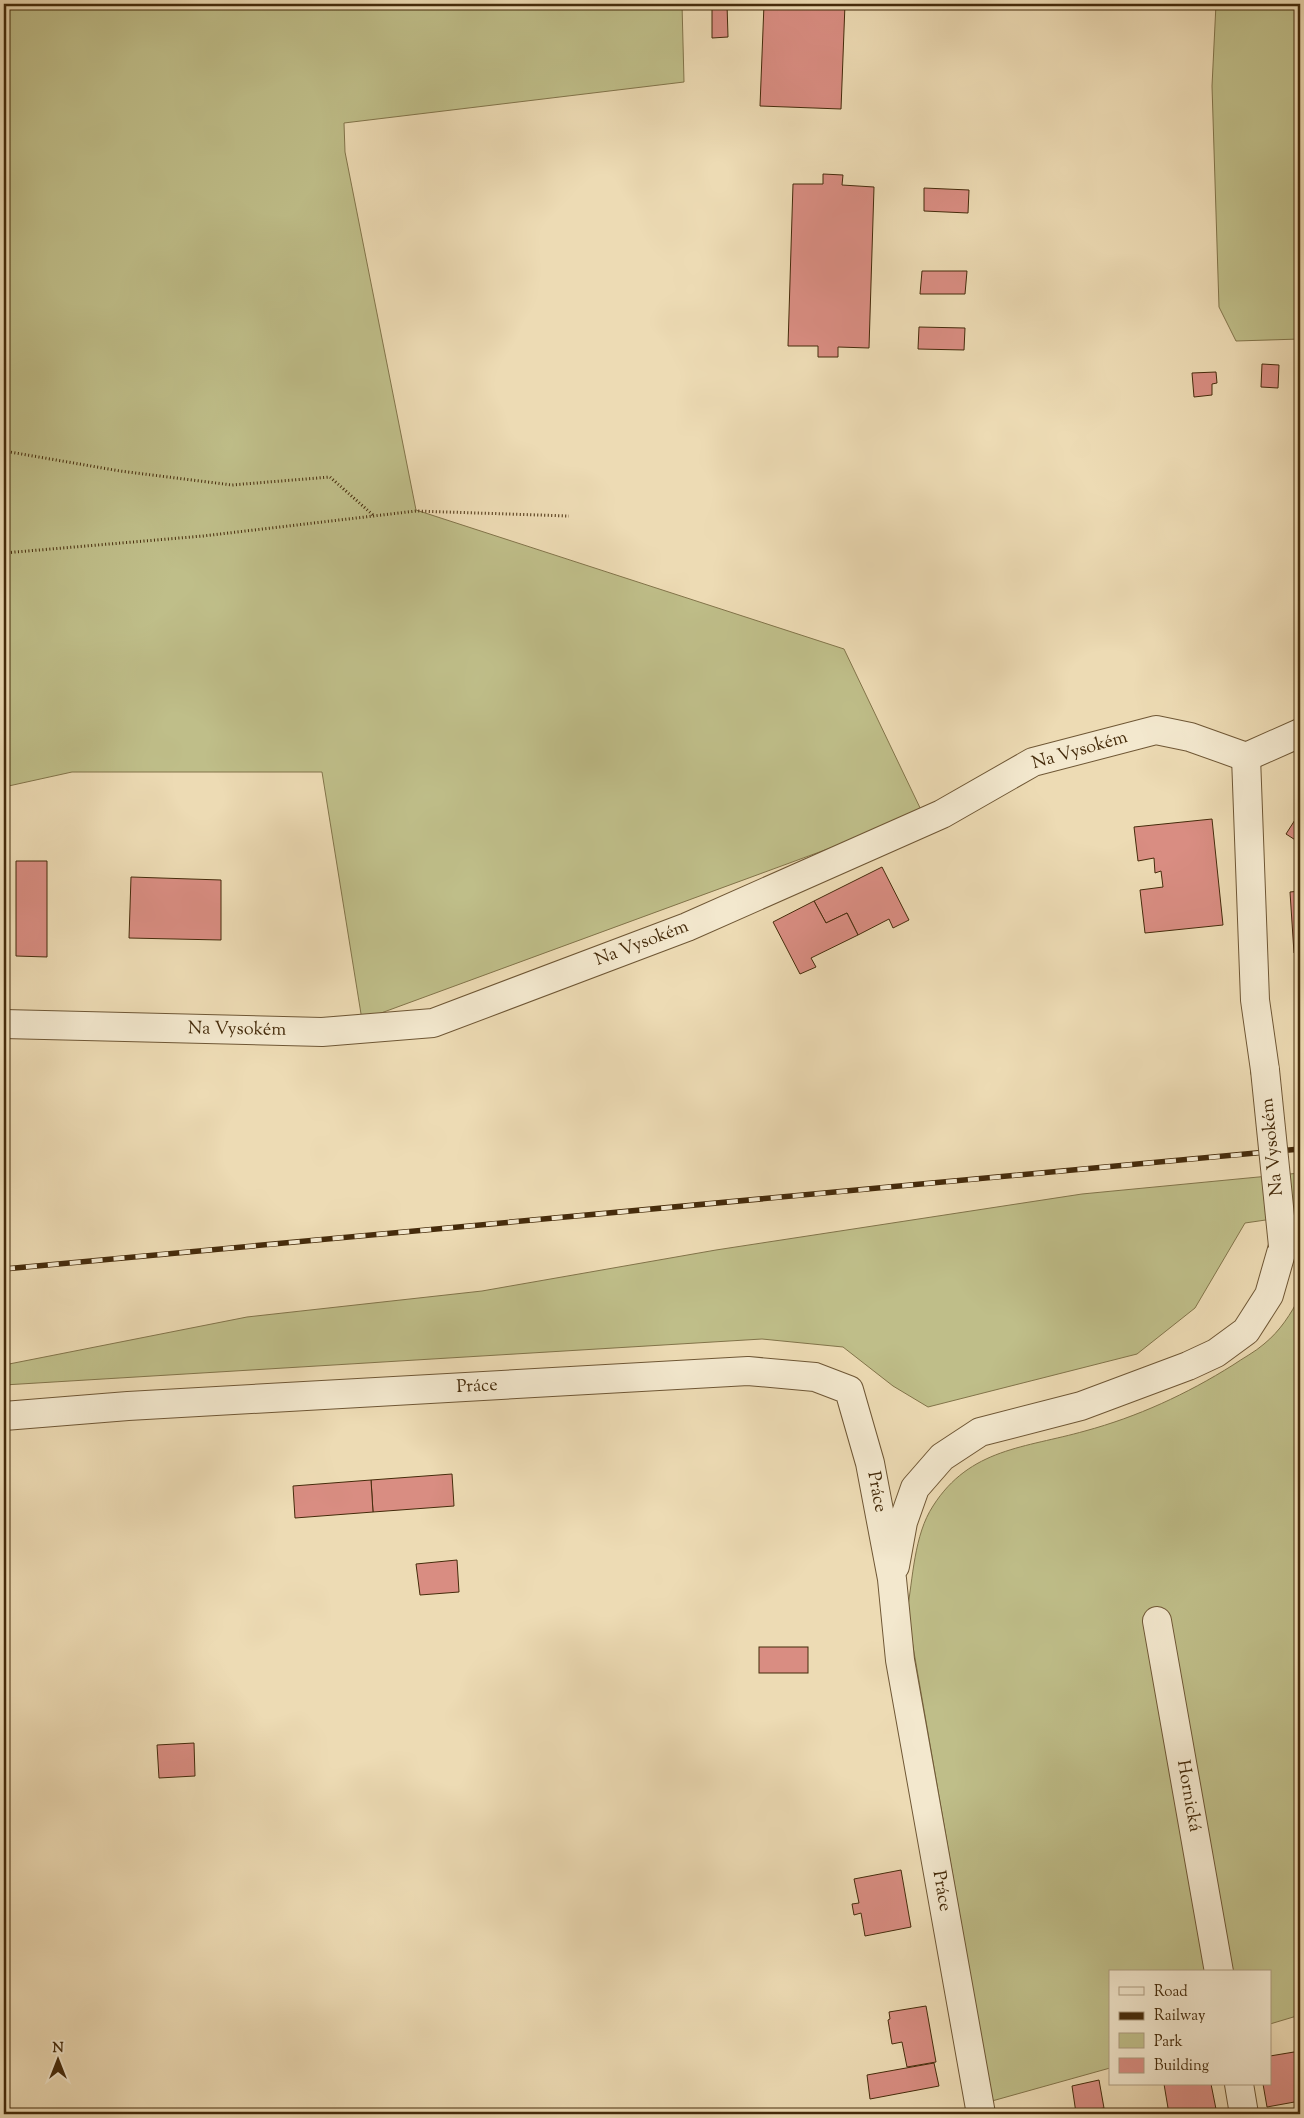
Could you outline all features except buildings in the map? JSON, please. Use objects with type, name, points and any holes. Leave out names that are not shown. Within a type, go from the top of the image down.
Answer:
[{"type":"street","name":"Na Vysokém","points":[[4,1024],[322,1032],[433,1023],[687,927],[942,814],[1033,762],[1156,730],[1190,737],[1246,757],[1255,1000],[1265,1070],[1283,1246],[1269,1296],[1246,1331],[1216,1353],[1188,1366],[1081,1406],[980,1432],[942,1457],[915,1488],[903,1522],[892,1580]]},
{"type":"street","points":[[1246,757],[1300,733]]},
{"type":"street","name":"Práce","points":[[4,1416],[128,1406],[748,1370],[815,1377],[849,1390],[870,1463],[892,1580],[900,1660],[981,2114]]},
{"type":"street","name":"Hornická","points":[[1156,1621],[1219,1970]]},
{"type":"street","points":[[1239,2086],[1244,2114]]},
{"type":"path","points":[[4,451],[120,471],[232,485],[330,477],[374,516]]},
{"type":"path","points":[[4,553],[203,536],[416,511],[569,516]]},
{"type":"green space","points":[[4,4],[682,4],[684,82],[344,123],[345,152],[416,510],[844,649],[923,814],[362,1020],[322,772],[72,772],[4,787]]},
{"type":"green space","points":[[1216,4],[1300,4],[1300,339],[1236,341],[1219,307],[1212,86]]},
{"type":"green space","points":[[1300,1173],[1300,1215],[1245,1223],[1195,1308],[1137,1354],[928,1407],[893,1386],[843,1347],[762,1339],[4,1385],[4,1365],[247,1317],[482,1291],[716,1250],[1082,1194]]},
{"type":"green space","points":[[1300,1296],[1300,2015],[1272,2023],[1272,1970],[1109,1970],[1109,2068],[992,2101],[907,1612],[915,1557],[922,1530],[933,1506],[948,1487],[964,1472],[982,1461],[1020,1447],[1124,1419],[1198,1386],[1253,1352],[1270,1339],[1285,1322]]},
{"type":"railway","points":[[4,1269],[1300,1149]]}]
